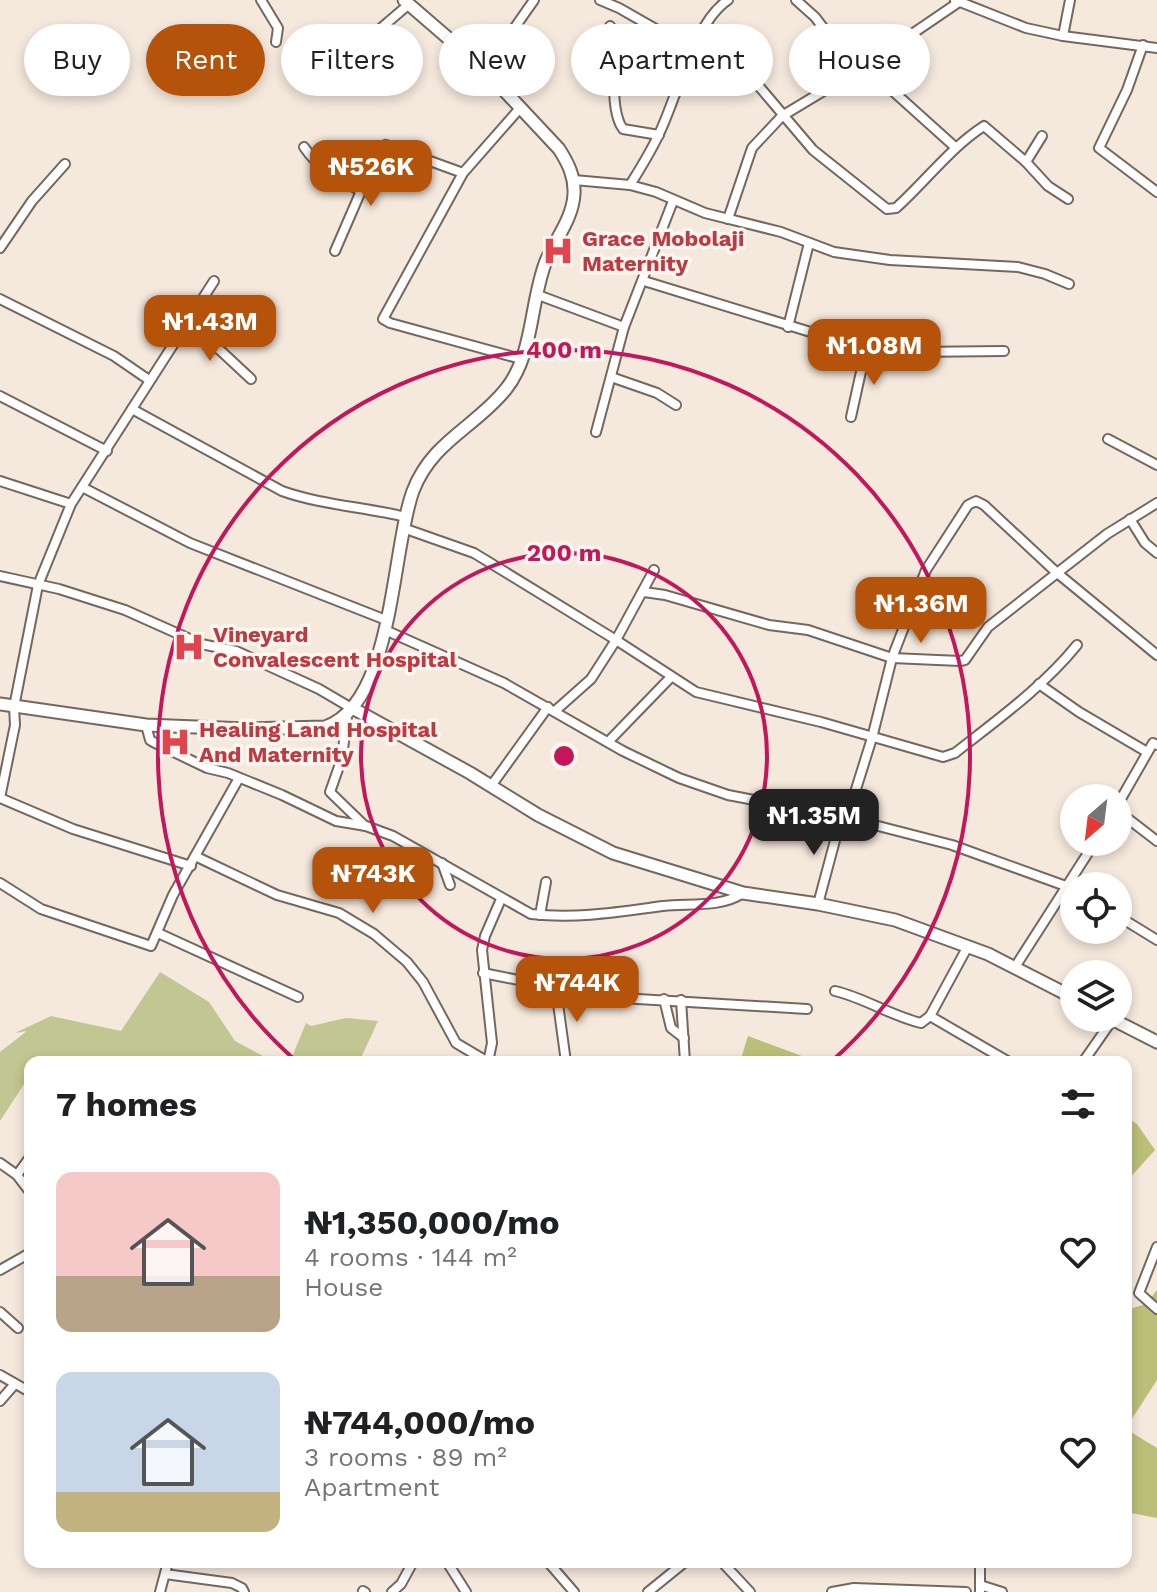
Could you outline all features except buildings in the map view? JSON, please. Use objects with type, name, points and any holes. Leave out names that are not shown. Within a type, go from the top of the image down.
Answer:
[{"type":"street","points":[[261,0],[278,28],[276,42]]},
{"type":"street","points":[[517,24],[534,0]]},
{"type":"street","points":[[600,0],[647,24]]},
{"type":"street","points":[[796,0],[821,24]]},
{"type":"street","points":[[1063,36],[1070,0]]},
{"type":"street","points":[[925,24],[957,1],[1026,28],[1157,48]]},
{"type":"street","points":[[708,24],[722,2]]},
{"type":"street","points":[[382,24],[406,3],[439,31]]},
{"type":"street","points":[[1143,45],[1127,90],[1099,148],[1157,192]]},
{"type":"street","points":[[366,826],[330,792],[342,758],[350,713],[376,663],[405,522],[419,477],[439,448],[509,386],[521,359],[545,264],[570,214],[574,197],[574,180],[568,162],[510,96]]},
{"type":"street","points":[[617,96],[623,129],[659,135]]},
{"type":"street","points":[[630,185],[659,135],[675,96]]},
{"type":"street","points":[[766,96],[813,150],[887,209],[896,208],[930,177],[955,147],[984,126],[1026,162],[1048,186],[1068,199]]},
{"type":"street","points":[[728,219],[752,148],[782,116],[816,96]]},
{"type":"street","points":[[894,96],[955,147]]},
{"type":"street","points":[[521,107],[463,173],[383,319],[521,359]]},
{"type":"street","points":[[1026,162],[1042,136]]},
{"type":"street","points":[[335,251],[361,191],[386,145],[463,173]]},
{"type":"street","points":[[304,147],[333,177],[361,191]]},
{"type":"street","points":[[0,248],[32,201],[65,164]]},
{"type":"street","points":[[574,180],[630,185],[705,213],[781,232],[834,252],[890,260],[1018,267],[1069,284]]},
{"type":"street","points":[[596,432],[624,327],[673,201]]},
{"type":"street","points":[[788,327],[809,243]]},
{"type":"street","points":[[191,866],[73,829],[0,798],[38,585],[71,504],[214,281]]},
{"type":"street","points":[[644,281],[866,349],[1004,351]]},
{"type":"street","points":[[538,295],[624,327]]},
{"type":"street","points":[[0,299],[114,356],[149,380]]},
{"type":"street","points":[[186,325],[251,379]]},
{"type":"street","points":[[851,417],[866,349]]},
{"type":"street","points":[[611,377],[657,393],[676,405]]},
{"type":"street","points":[[0,396],[107,451]]},
{"type":"street","points":[[132,409],[282,491],[299,497],[369,508],[474,553],[696,692],[821,722],[872,738],[949,756],[1039,684],[1077,645]]},
{"type":"street","points":[[1108,439],[1157,465]]},
{"type":"street","points":[[0,481],[71,504]]},
{"type":"street","points":[[82,487],[190,543],[385,625],[504,683],[679,778],[707,789],[952,845],[1060,883]]},
{"type":"street","points":[[818,904],[872,738],[892,658],[929,562],[968,505],[976,501],[984,505],[1056,572],[1157,655]]},
{"type":"street","points":[[644,592],[665,595],[769,625],[808,630],[892,658],[943,663],[965,660],[988,627],[1056,572],[1157,503]]},
{"type":"street","points":[[1130,519],[1145,543],[1157,553]]},
{"type":"street","points":[[491,786],[552,709],[591,679],[654,570]]},
{"type":"street","points":[[0,576],[59,589],[125,610],[201,644],[236,651],[319,689],[350,713],[613,853],[743,893],[895,920],[968,946],[1060,991]]},
{"type":"street","points":[[608,742],[671,677]]},
{"type":"street","points":[[1039,684],[1147,752]]},
{"type":"street","points":[[0,704],[146,725],[307,729],[325,727],[350,713]]},
{"type":"street","points":[[146,725],[148,735],[155,743],[336,821],[366,826],[409,844],[501,899],[540,915],[554,917],[630,912],[728,902],[743,893]]},
{"type":"street","points":[[1129,784],[1156,741]]},
{"type":"street","points":[[0,883],[41,909],[151,946],[163,916],[239,778]]},
{"type":"street","points":[[1132,822],[1157,841]]},
{"type":"street","points":[[197,857],[277,895],[339,913],[374,934],[407,962],[423,982],[456,1043],[478,1056]]},
{"type":"street","points":[[442,863],[450,885]]},
{"type":"street","points":[[540,915],[546,882]]},
{"type":"street","points":[[489,1056],[492,1043],[482,950],[501,899]]},
{"type":"street","points":[[1015,967],[1060,904]]},
{"type":"street","points":[[1132,925],[1157,940]]},
{"type":"street","points":[[158,933],[298,997]]},
{"type":"street","points":[[835,991],[857,996],[874,1007],[921,1023],[930,1016],[968,946]]},
{"type":"street","points":[[483,973],[604,997],[807,1009]]},
{"type":"street","points":[[556,989],[565,1056]]},
{"type":"street","points":[[664,999],[671,1028],[684,1038]]},
{"type":"street","points":[[681,1000],[685,1056]]},
{"type":"street","points":[[930,1016],[999,1056]]},
{"type":"street","points":[[1132,1029],[1157,1042]]},
{"type":"street","points":[[1087,1056],[1103,1032]]},
{"type":"street","points":[[0,1163],[24,1184]]},
{"type":"street","points":[[17,1175],[24,1165]]},
{"type":"street","points":[[1157,1247],[1139,1293],[1157,1309]]},
{"type":"street","points":[[0,1270],[24,1256]]},
{"type":"street","points":[[0,1312],[18,1328]]},
{"type":"street","points":[[0,1375],[24,1389]]},
{"type":"street","points":[[0,1401],[14,1385]]},
{"type":"street","points":[[160,1592],[166,1568]]},
{"type":"street","points":[[392,1592],[401,1584],[410,1568]]},
{"type":"street","points":[[451,1568],[466,1592]]},
{"type":"street","points":[[555,1568],[570,1591]]},
{"type":"street","points":[[648,1592],[678,1568]]},
{"type":"street","points":[[728,1568],[750,1592]]},
{"type":"street","points":[[165,1574],[232,1583],[244,1592]]},
{"type":"street","points":[[832,1592],[854,1588],[966,1592]]},
{"type":"street","points":[[980,1588],[1002,1592]]},
{"type":"green space","points":[[160,972],[209,1002],[235,1041],[263,1056],[24,1056],[24,1084],[0,1121],[0,1052],[27,1031],[15,1033],[51,1016],[121,1031]]},
{"type":"green space","points":[[346,1018],[378,1021],[362,1056],[292,1056],[306,1023],[311,1026]]},
{"type":"green space","points":[[748,1036],[802,1056],[742,1056]]},
{"type":"green space","points":[[1132,1121],[1137,1124],[1155,1150],[1132,1175]]},
{"type":"green space","points":[[1157,1290],[1157,1380],[1132,1419],[1132,1308],[1146,1304]]},
{"type":"green space","points":[[1132,1433],[1157,1448],[1157,1518],[1132,1513]]},
{"type":"place","name":"Grace Mobolaji Maternity","points":[[558,251]]},
{"type":"place","name":"Vineyard Convalescent Hospital","points":[[189,647]]},
{"type":"place","name":"Healing Land Hospital And Maternity","points":[[175,742]]}]
